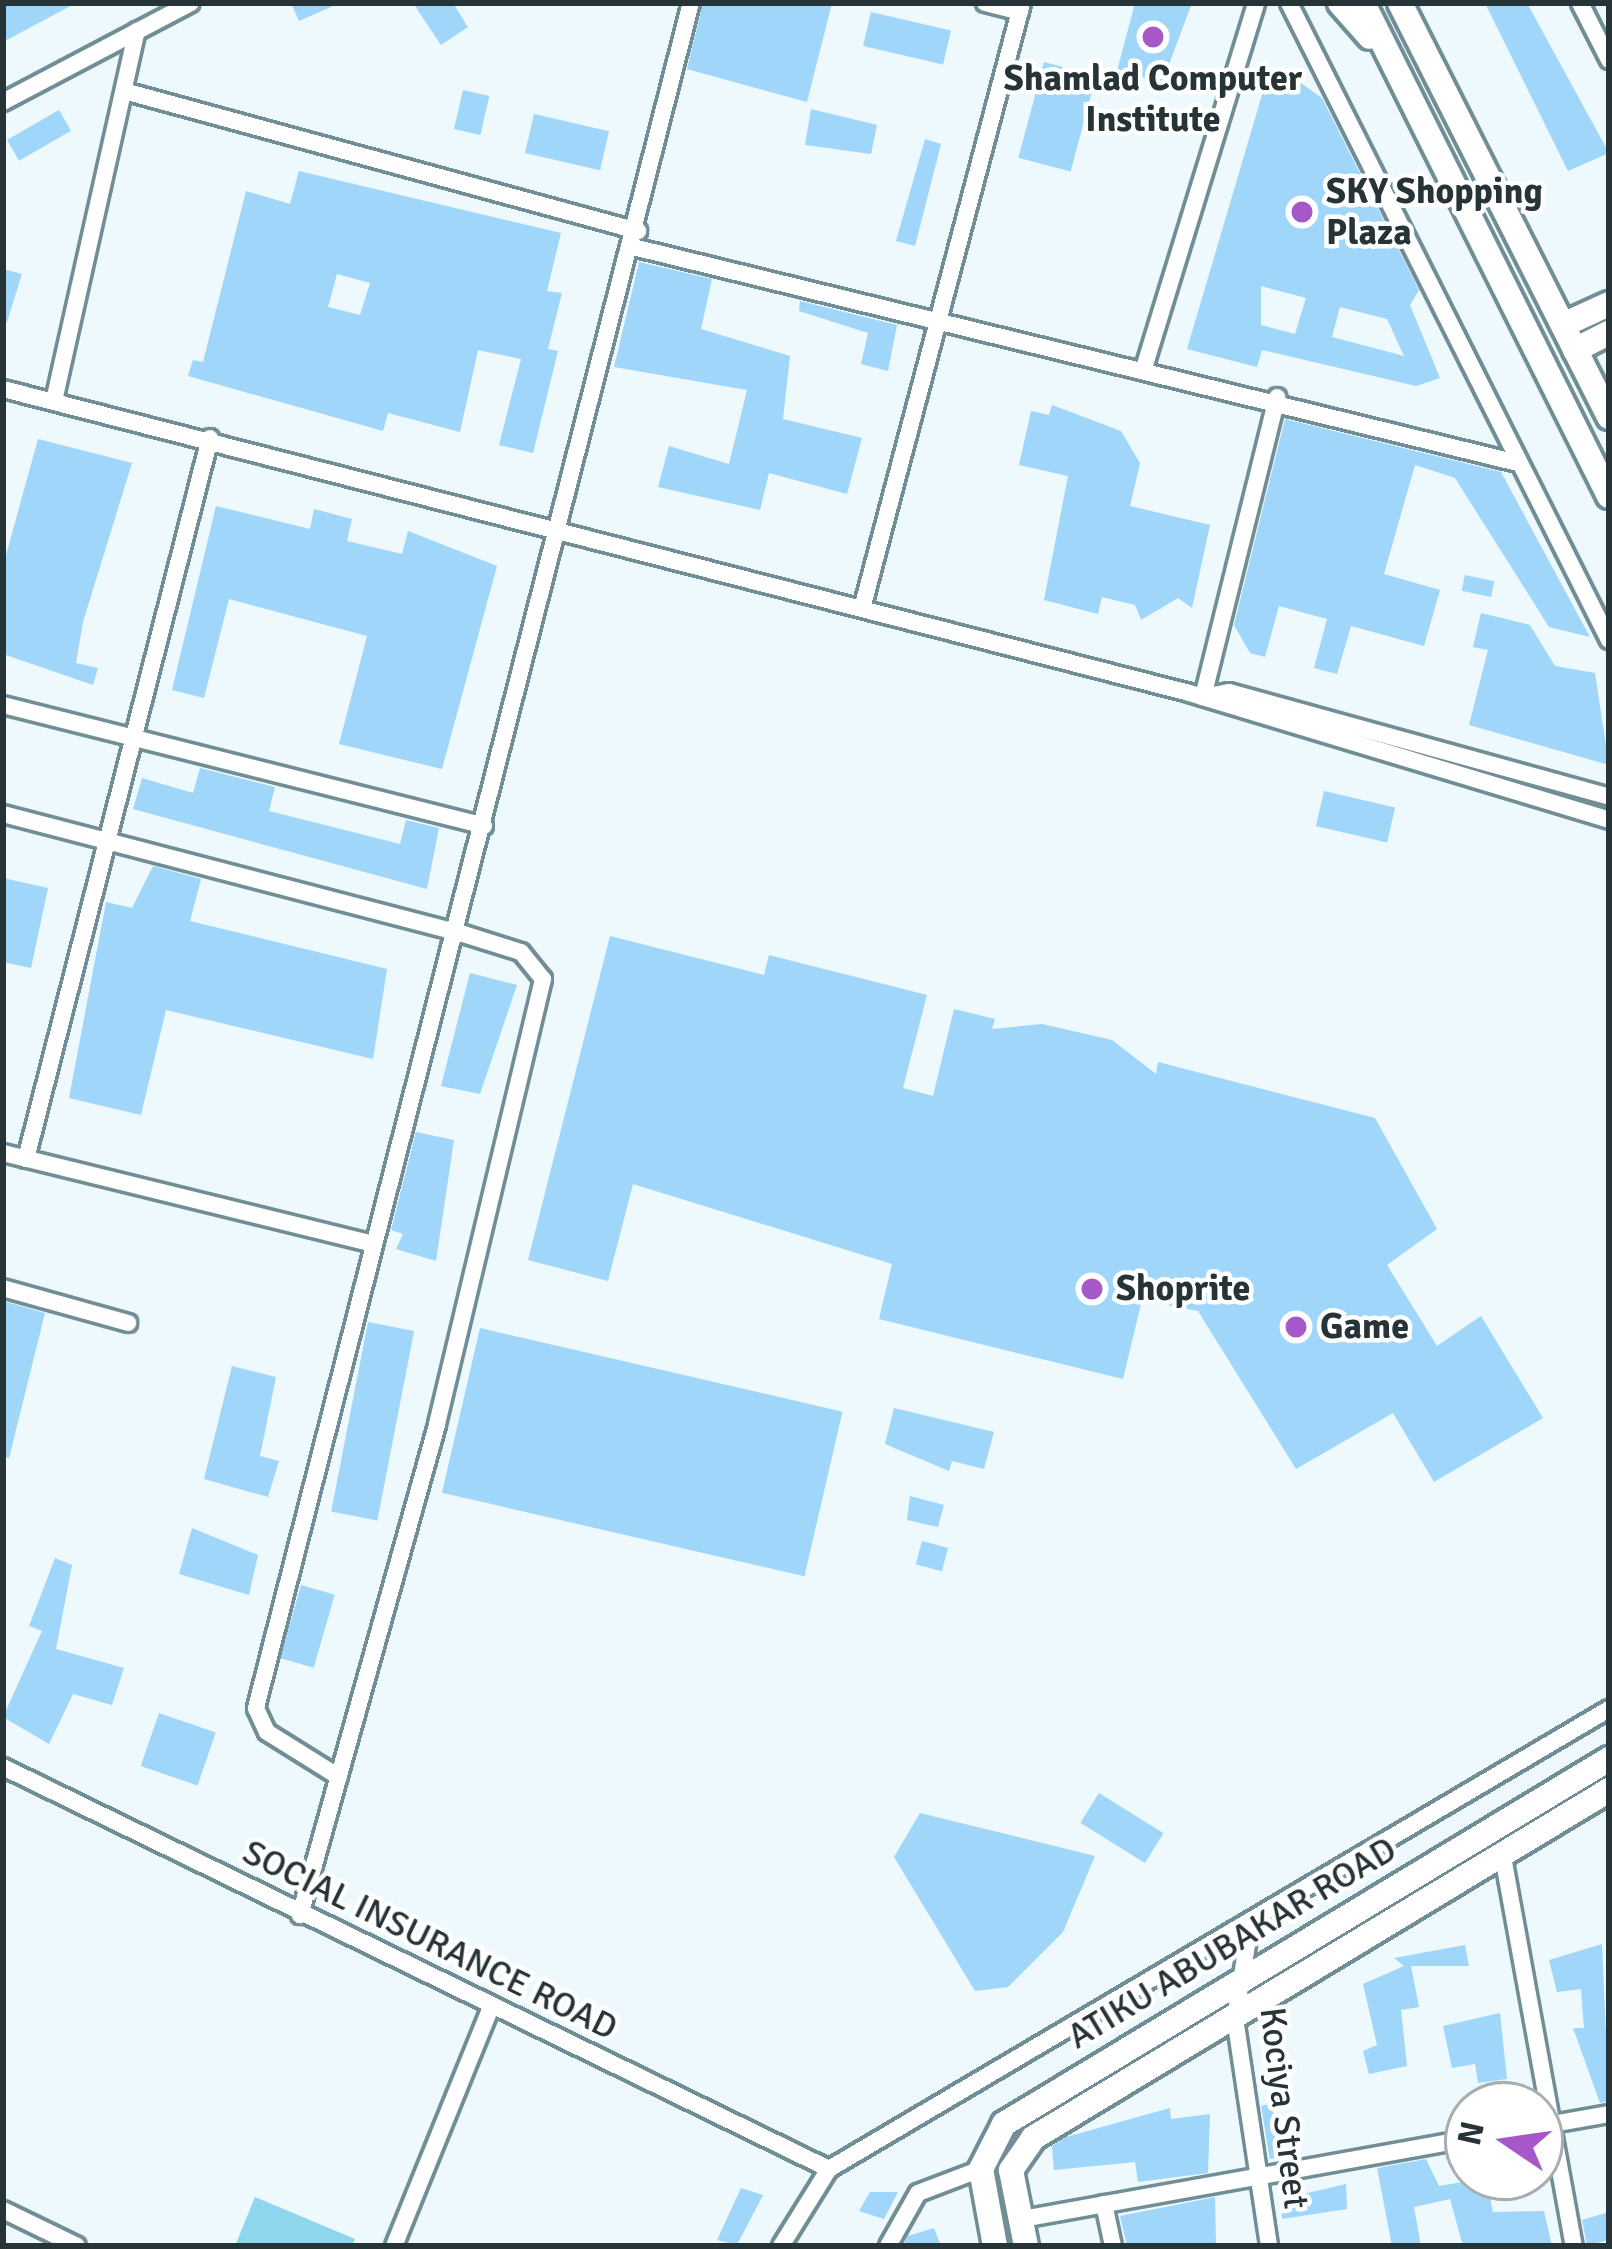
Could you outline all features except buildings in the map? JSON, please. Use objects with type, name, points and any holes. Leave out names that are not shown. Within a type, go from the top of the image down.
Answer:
[{"type":"street","points":[[3,101],[191,3]]},
{"type":"street","points":[[339,1777],[267,1732],[256,1708],[635,239],[691,3]]},
{"type":"street","points":[[863,605],[1021,8],[986,3]]},
{"type":"street","points":[[1144,368],[1256,3]]},
{"type":"street","points":[[1289,3],[1609,640]]},
{"type":"street","points":[[1340,3],[1389,57]]},
{"type":"street","points":[[1364,3],[1609,496]]},
{"type":"street","points":[[1400,3],[1609,418]]},
{"type":"street","points":[[1580,3],[1609,60]]},
{"type":"street","points":[[54,401],[137,31]]},
{"type":"street","points":[[124,91],[635,239],[940,319],[1277,398],[1518,463]]},
{"type":"street","points":[[1563,325],[1609,304]]},
{"type":"street","points":[[1575,350],[1609,333]]},
{"type":"street","points":[[3,389],[561,525],[863,605],[1203,697],[1609,820]]},
{"type":"street","points":[[1203,697],[1277,398]]},
{"type":"street","points":[[26,1159],[210,438]]},
{"type":"street","points":[[1203,697],[1229,692],[1609,797]]},
{"type":"street","points":[[3,705],[484,826]]},
{"type":"street","points":[[3,814],[457,932],[535,963],[543,999],[300,1915]]},
{"type":"street","points":[[3,1153],[373,1244]]},
{"type":"street","points":[[3,1288],[128,1323]]},
{"type":"street","points":[[781,2246],[829,2170],[1250,1927],[1609,1709]]},
{"type":"street","name":"ATIKU ABUBAKAR ROAD","points":[[981,2169],[1004,2124],[1237,1979],[1609,1759]]},
{"type":"street","name":"SOCIAL INSURANCE ROAD","points":[[3,1767],[829,2170]]},
{"type":"street","points":[[1026,2246],[1017,2220],[1011,2170],[1033,2138],[1609,1790]]},
{"type":"street","points":[[1502,1851],[1538,2081]]},
{"type":"street","name":"Kociya Street","points":[[1250,1927],[1237,1979],[1235,2018],[1269,2246]]},
{"type":"street","points":[[394,2246],[491,2007]]},
{"type":"street","points":[[1564,2122],[1609,2114]]},
{"type":"street","points":[[1017,2220],[1444,2143]]},
{"type":"street","points":[[888,2246],[918,2193],[981,2169],[995,2246]]},
{"type":"street","points":[[1563,2201],[1574,2246]]},
{"type":"street","points":[[1104,2204],[1113,2246]]},
{"type":"street","points":[[3,2210],[42,2238],[76,2246]]},
{"type":"shaded area","points":[[255,2197],[355,2239],[352,2246],[235,2246]]},
{"type":"place","name":"Shamlad Computer Institute","points":[[1153,37]]},
{"type":"place","name":"SKY Shopping Plaza","points":[[1302,212]]},
{"type":"place","name":"Shoprite","points":[[1092,1289]]},
{"type":"place","name":"Game","points":[[1296,1327]]}]
